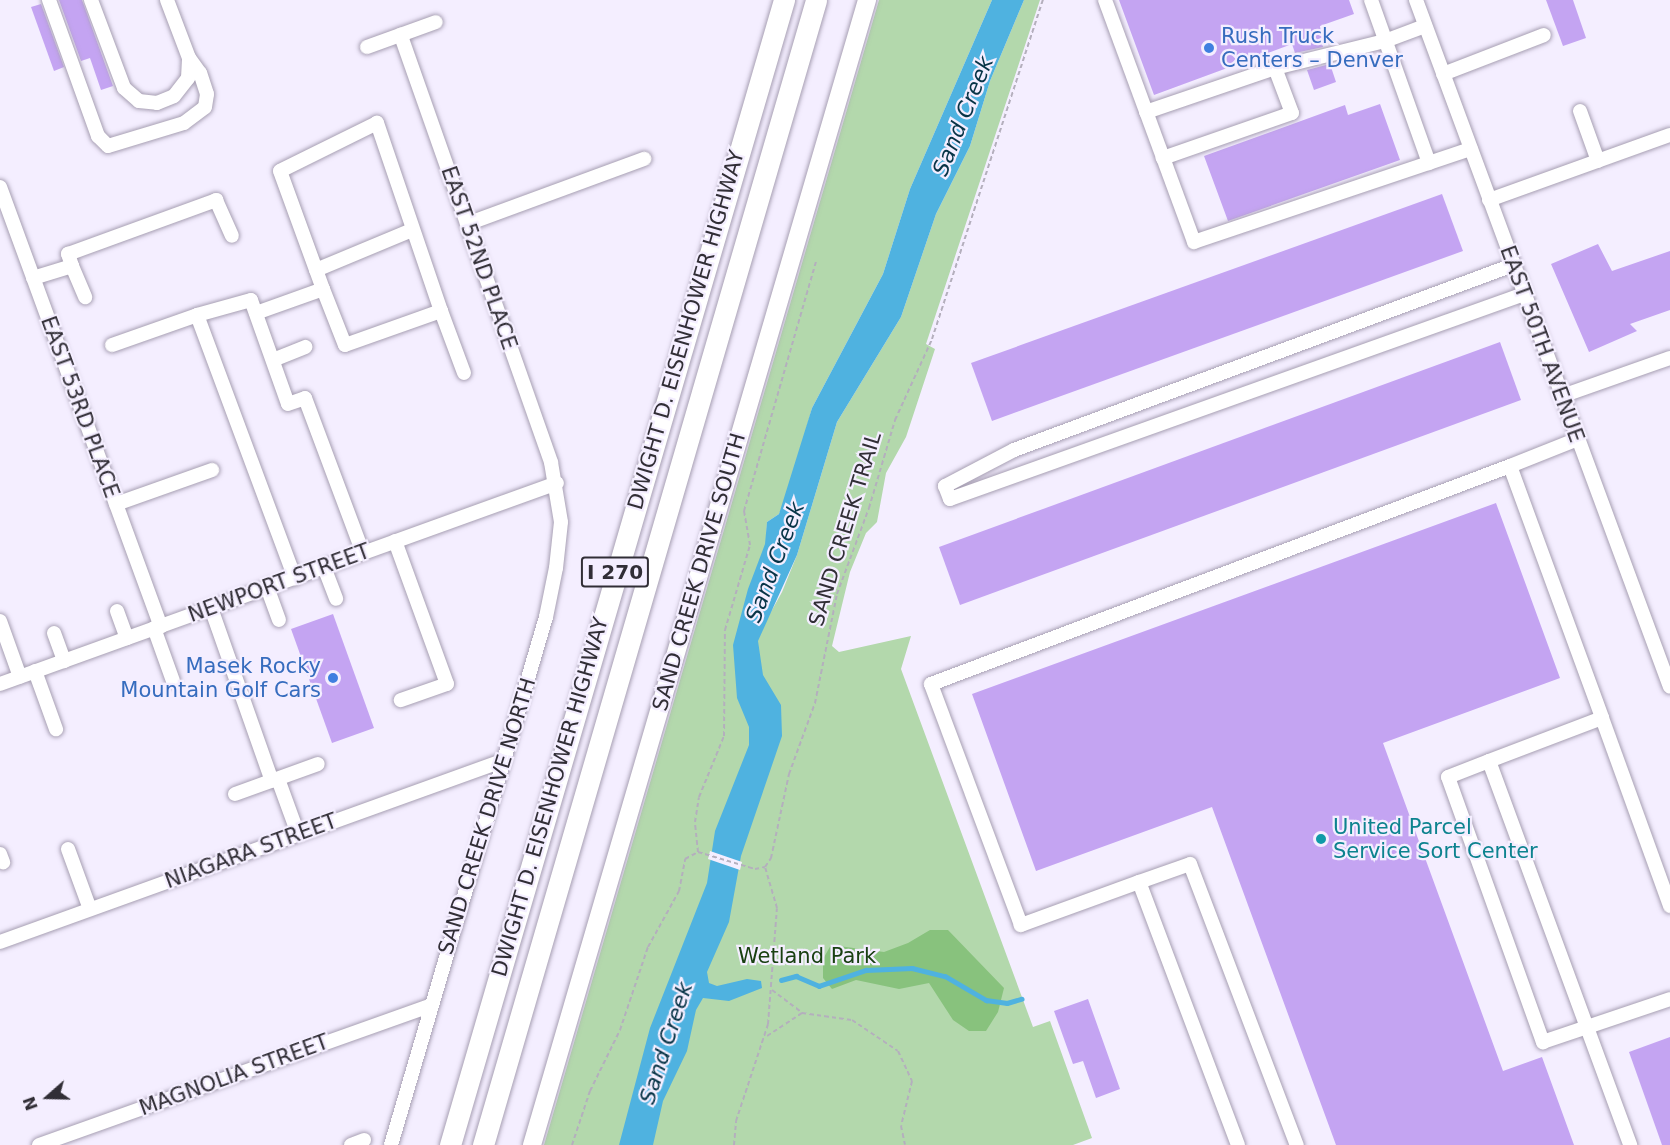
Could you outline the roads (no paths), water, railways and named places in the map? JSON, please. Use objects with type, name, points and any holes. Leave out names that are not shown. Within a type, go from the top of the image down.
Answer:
[{"type":"highway","name":"DWIGHT D. EISENHOWER HIGHWAY","points":[[450,1145],[784,0]]},
{"type":"highway","name":"DWIGHT D. EISENHOWER HIGHWAY","points":[[483,1145],[816,0]]},
{"type":"main road","name":"SAND CREEK DRIVE SOUTH","points":[[532,1145],[867,0]]},
{"type":"street","points":[[49,0],[98,136],[108,146],[184,123],[205,107],[207,94],[200,73],[189,58],[167,0]]},
{"type":"street","points":[[91,0],[124,88],[139,102],[157,103],[174,96],[188,78],[189,58]]},
{"type":"street","points":[[1105,0],[1194,242],[1471,149]]},
{"type":"street","points":[[1371,0],[1429,163]]},
{"type":"street","name":"EAST 50TH AVENUE","points":[[1416,0],[1578,439],[1666,666],[1670,687]]},
{"type":"street","points":[[367,47],[436,22]]},
{"type":"street","points":[[1146,112],[1275,68],[1385,40],[1425,26]]},
{"type":"street","name":"EAST 52ND PLACE","points":[[401,34],[557,483]]},
{"type":"street","points":[[1443,74],[1544,35]]},
{"type":"street","points":[[1163,158],[1292,113],[1275,68]]},
{"type":"street","points":[[1580,111],[1598,161]]},
{"type":"street","points":[[441,310],[345,345],[280,171],[377,123],[411,230],[441,310],[464,373]]},
{"type":"street","points":[[1489,200],[1670,135]]},
{"type":"street","points":[[467,224],[644,159]]},
{"type":"street","name":"EAST 53RD PLACE","points":[[0,187],[116,504],[158,627],[173,681]]},
{"type":"street","points":[[85,297],[68,254],[216,200],[232,236]]},
{"type":"street","points":[[316,270],[411,230]]},
{"type":"street","points":[[1513,265],[1014,450],[945,486],[950,499],[1524,294]]},
{"type":"street","points":[[33,278],[72,266]]},
{"type":"street","points":[[255,314],[323,289]]},
{"type":"street","points":[[112,345],[197,315],[251,300],[288,404],[305,398],[363,553]]},
{"type":"street","points":[[197,315],[295,578]]},
{"type":"street","points":[[273,360],[306,347]]},
{"type":"street","points":[[1562,396],[1670,358]]},
{"type":"street","points":[[1297,1145],[1190,864],[1021,926],[931,684],[1578,439]]},
{"type":"street","points":[[1510,466],[1670,906]]},
{"type":"street","points":[[116,504],[212,470]]},
{"type":"street","name":"NEWPORT STREET","points":[[0,684],[557,483]]},
{"type":"street","name":"SAND CREEK DRIVE NORTH","points":[[391,1145],[556,568],[561,522],[557,483]]},
{"type":"street","points":[[395,541],[447,684],[401,700]]},
{"type":"street","points":[[324,567],[336,599]]},
{"type":"street","points":[[267,588],[279,620]]},
{"type":"street","points":[[211,608],[275,780],[298,834]]},
{"type":"street","points":[[117,611],[127,638]]},
{"type":"street","points":[[0,621],[20,677]]},
{"type":"street","points":[[54,633],[64,661]]},
{"type":"street","points":[[35,672],[56,729]]},
{"type":"street","points":[[1602,718],[1448,777],[1543,1042],[1670,999]]},
{"type":"street","name":"NIAGARA STREET","points":[[0,942],[502,761]]},
{"type":"street","points":[[1489,761],[1630,1145]]},
{"type":"street","points":[[234,794],[318,764]]},
{"type":"street","points":[[68,849],[90,909]]},
{"type":"street","points":[[1139,882],[1238,1145]]},
{"type":"street","name":"MAGNOLIA STREET","points":[[39,1145],[429,1006]]},
{"type":"water","name":"Sand Creek","points":[[992,0],[1024,0],[990,81],[970,146],[936,214],[901,317],[837,422],[797,555],[758,641],[763,675],[781,705],[782,736],[741,856],[729,922],[707,972],[709,983],[717,986],[747,979],[761,981],[762,988],[729,1001],[703,998],[696,1010],[687,1051],[663,1101],[653,1145],[619,1145],[650,1028],[707,883],[715,831],[749,745],[749,727],[737,698],[733,645],[748,589],[765,544],[767,522],[779,514],[812,408],[883,274],[910,189]]},
{"type":"waterway","points":[[781,980],[796,976],[819,986],[866,970],[912,968],[945,976],[986,1000],[1007,1003],[1021,999]]},
{"type":"place","name":"Rush Truck Centers – Denver","points":[[1209,48]]},
{"type":"place","name":"Masek Rocky Mountain Golf Cars","points":[[333,678]]},
{"type":"place","name":"United Parcel Service Sort Center","points":[[1321,839]]},
{"type":"park label","name":"Wetland Park","points":[[807,956]]}]
